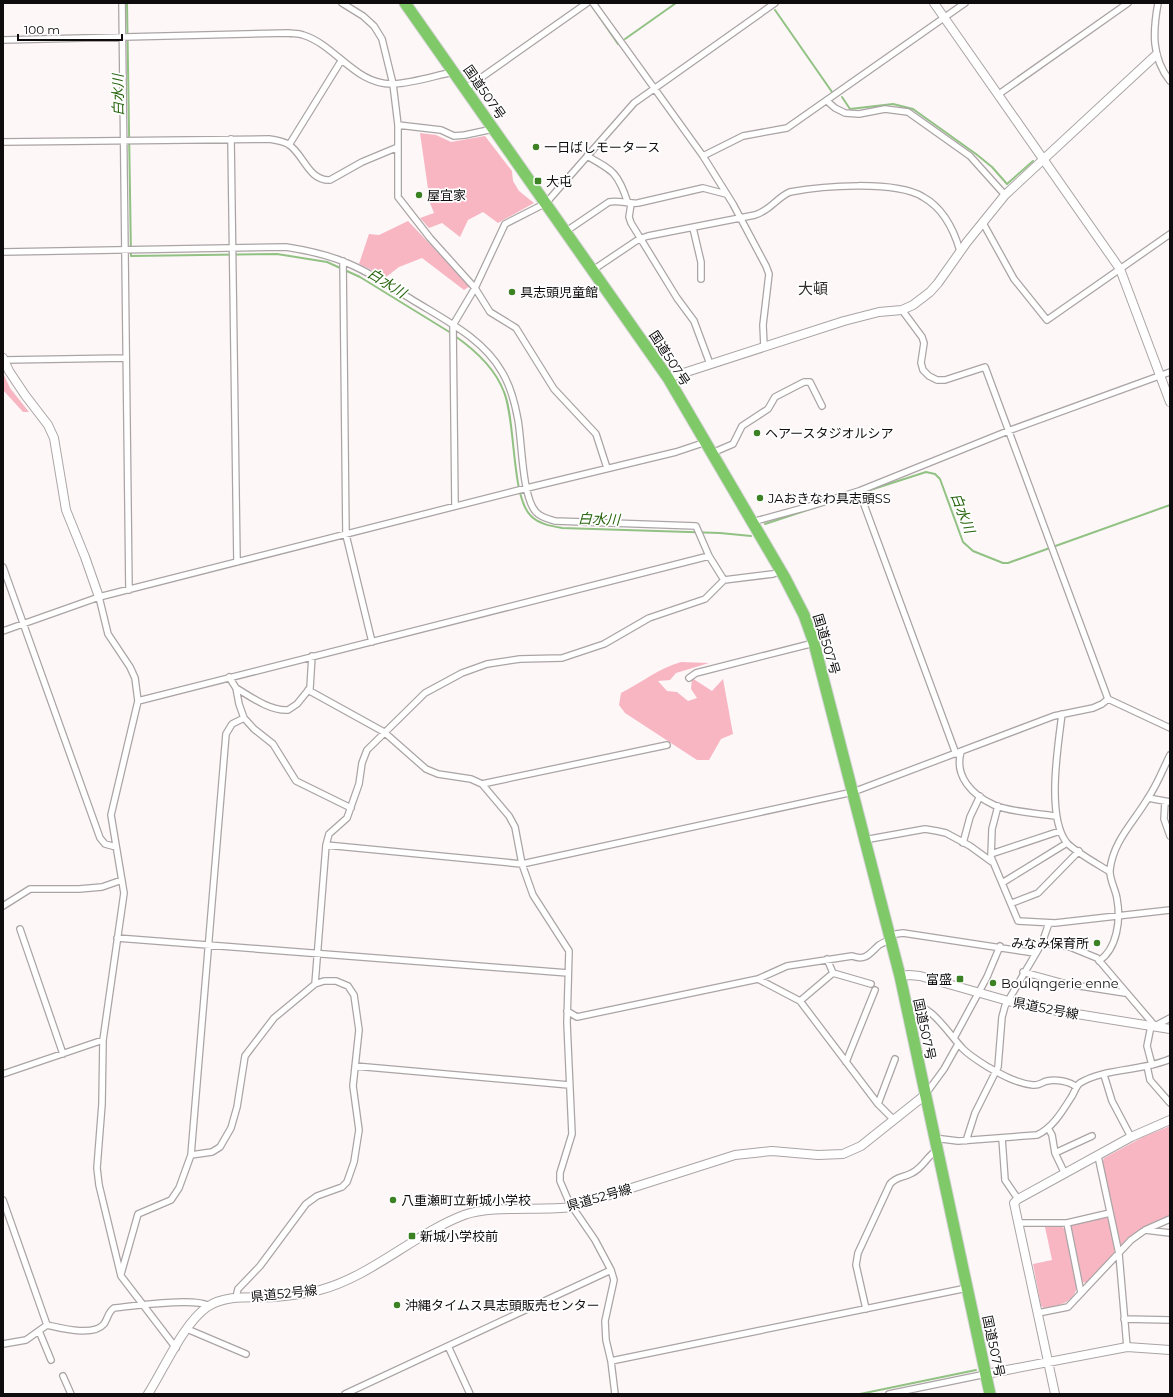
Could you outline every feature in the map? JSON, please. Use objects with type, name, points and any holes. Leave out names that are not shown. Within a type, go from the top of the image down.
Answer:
[{"type":"highway","name":"国道507号","points":[[404,3],[668,378],[781,571],[804,615],[814,643],[900,976],[990,1394]]},
{"type":"street","points":[[122,3],[129,590]]},
{"type":"street","points":[[342,3],[363,16],[374,26],[382,39],[393,84],[398,125],[398,197],[430,238],[475,288],[490,312],[516,328],[554,389],[596,434],[607,468]]},
{"type":"street","points":[[465,89],[587,3]]},
{"type":"street","points":[[593,3],[703,156],[742,219],[766,266],[769,274],[763,319],[764,346]]},
{"type":"street","points":[[455,506],[453,325],[475,288],[505,224],[546,203],[634,103],[775,3]]},
{"type":"street","points":[[934,3],[1120,269],[1170,402]]},
{"type":"street","points":[[703,156],[743,136],[787,128],[965,3]]},
{"type":"street","points":[[998,94],[1128,3]]},
{"type":"street","points":[[1158,3],[1154,33],[1156,55],[1170,81]]},
{"type":"street","points":[[3,40],[288,33],[303,35],[324,46],[341,61],[365,76],[382,82],[393,84],[454,72]]},
{"type":"street","points":[[668,378],[764,346],[863,316],[902,310],[913,305],[930,292],[960,251],[1005,195],[1156,55]]},
{"type":"street","points":[[289,145],[341,61]]},
{"type":"street","points":[[827,100],[835,108],[851,114],[885,109],[908,112],[970,156],[1005,195]]},
{"type":"street","points":[[398,125],[441,130],[454,136],[465,136],[493,129]]},
{"type":"street","points":[[231,139],[238,562]]},
{"type":"street","points":[[3,142],[269,139],[289,145],[313,174],[325,180],[330,180],[362,162],[398,147]]},
{"type":"street","points":[[587,156],[603,165],[619,178],[629,203],[628,217],[639,239],[677,298],[694,321],[710,364]]},
{"type":"street","points":[[593,270],[639,239],[742,219],[768,210],[790,192],[856,186],[914,192],[924,197],[937,208],[955,235],[960,251]]},
{"type":"street","points":[[565,232],[609,202],[623,200],[629,203],[703,188],[726,194]]},
{"type":"street","points":[[983,223],[1014,279],[1047,320],[1170,234]]},
{"type":"street","points":[[693,228],[701,262],[701,278]]},
{"type":"street","points":[[3,252],[286,247],[317,252],[343,261],[366,272],[453,325],[473,339],[492,357],[502,371],[512,394],[519,421],[527,488],[532,506],[536,513],[554,521],[696,526],[709,556],[724,580]]},
{"type":"street","points":[[343,261],[346,535],[372,642]]},
{"type":"street","points":[[902,310],[922,337],[924,343],[921,363],[923,370],[929,376],[937,380],[945,380],[985,367],[1108,698],[1170,728]]},
{"type":"street","points":[[3,359],[126,358]]},
{"type":"street","points":[[3,359],[25,395],[48,425],[54,438],[66,510],[99,597],[108,634],[130,666],[135,678],[138,701],[111,815],[124,893],[102,1040],[102,1104],[97,1168],[99,1185],[121,1276],[176,1348]]},
{"type":"street","points":[[752,522],[807,507],[859,490],[1008,431],[1170,372]]},
{"type":"street","points":[[712,453],[733,444],[742,426],[768,409],[775,397],[804,382],[810,382],[822,406]]},
{"type":"street","points":[[3,631],[99,597],[706,442]]},
{"type":"street","points":[[859,490],[958,753],[959,771],[970,787],[980,796],[998,806],[1055,816]]},
{"type":"street","points":[[138,701],[709,556]]},
{"type":"street","points":[[3,567],[100,838],[105,844],[116,847]]},
{"type":"street","points":[[315,984],[326,845],[330,834],[347,818],[359,784],[364,755],[384,732],[425,693],[462,673],[494,663],[520,659],[562,658],[604,644],[649,618],[705,599],[724,580],[773,574],[781,571]]},
{"type":"street","points":[[689,678],[696,673],[814,643]]},
{"type":"street","points":[[236,688],[261,702],[284,710],[292,708],[310,688],[312,656]]},
{"type":"street","points":[[229,677],[236,688],[238,704],[244,718],[254,729],[273,744],[296,781],[351,808]]},
{"type":"street","points":[[308,690],[384,732],[426,769],[438,774],[471,779],[482,784],[510,816],[515,827],[522,864],[533,895],[569,951],[567,1011],[572,1134],[560,1173],[560,1181],[572,1207],[595,1240],[611,1270],[614,1280],[605,1320],[606,1340],[611,1361],[615,1394]]},
{"type":"street","points":[[326,845],[522,864],[853,792],[1062,714],[1093,708],[1102,704],[1108,698]]},
{"type":"street","points":[[1062,714],[1056,776],[1055,816],[1060,831],[1067,843],[1110,872]]},
{"type":"street","points":[[121,1276],[138,1214],[170,1200],[179,1188],[191,1155],[226,734],[232,724],[244,718]]},
{"type":"street","points":[[482,784],[667,745]]},
{"type":"street","points":[[1099,961],[1104,957],[1114,943],[1116,933],[1118,900],[1110,872],[1118,842],[1148,798],[1170,755]]},
{"type":"street","points":[[963,843],[970,817],[980,796]]},
{"type":"street","points":[[1148,798],[1168,802],[1164,819],[1170,836]]},
{"type":"street","points":[[998,806],[992,829],[991,854],[1018,921],[1049,923],[1170,910]]},
{"type":"street","points":[[864,840],[925,829],[946,833],[987,856],[995,867]]},
{"type":"street","points":[[991,854],[1060,831]]},
{"type":"street","points":[[1002,882],[1067,843]]},
{"type":"street","points":[[1012,903],[1038,893],[1079,851]]},
{"type":"street","points":[[3,906],[30,889],[79,889],[102,887],[122,880]]},
{"type":"street","points":[[966,1141],[975,1113],[996,1071],[999,1059],[1002,1017],[1007,1001],[1023,972],[1042,943],[1049,923]]},
{"type":"street","points":[[20,929],[63,1054]]},
{"type":"street","points":[[567,1011],[577,1017],[758,978],[787,966],[852,956],[860,959],[868,956],[880,944],[890,937],[903,933],[1000,946],[1035,953]]},
{"type":"street","points":[[117,938],[208,944],[568,974]]},
{"type":"street","points":[[1042,943],[1080,950],[1099,961],[1153,1026]]},
{"type":"street","points":[[954,1038],[979,992],[1000,946]]},
{"type":"street","points":[[827,959],[833,973]]},
{"type":"street","points":[[1023,972],[1067,984],[1125,993]]},
{"type":"street","points":[[833,973],[871,984]]},
{"type":"street","points":[[800,1001],[833,973]]},
{"type":"street","name":"県道52号線","points":[[900,976],[920,976],[1007,1001],[1058,1011],[1170,1029]]},
{"type":"street","points":[[758,978],[800,1001],[878,1104],[894,1120]]},
{"type":"street","points":[[191,1155],[212,1152],[220,1147],[231,1128],[237,1107],[245,1056],[274,1018],[315,984],[324,981],[336,981],[348,986],[354,995],[359,1030],[353,1086],[359,1130],[354,1162],[347,1182],[342,1187],[317,1196],[306,1204],[260,1266],[238,1289],[236,1297]]},
{"type":"street","points":[[846,1062],[875,990]]},
{"type":"street","points":[[906,1002],[923,1007],[954,1038],[958,1044],[974,1057],[996,1071],[1018,1082],[1038,1085],[1046,1081],[1052,1081],[1073,1084],[1076,1087]]},
{"type":"street","points":[[1170,1018],[1153,1026],[1147,1046],[1150,1080],[1170,1103]]},
{"type":"street","points":[[3,1074],[102,1040]]},
{"type":"street","points":[[925,1095],[958,1044]]},
{"type":"street","points":[[878,1104],[895,1059]]},
{"type":"street","points":[[934,1138],[953,1141],[966,1141],[1038,1135],[1048,1128],[1067,1104],[1076,1087],[1086,1081],[1104,1075],[1170,1059]]},
{"type":"street","points":[[355,1066],[569,1085]]},
{"type":"street","points":[[1104,1075],[1112,1101],[1131,1137]]},
{"type":"street","name":"県道52号線","points":[[148,1394],[195,1318],[216,1302],[236,1297],[300,1294],[329,1287],[356,1275],[442,1225],[466,1214],[487,1211],[572,1207],[735,1155],[772,1151],[822,1155],[843,1154],[861,1146],[925,1095]]},
{"type":"street","points":[[1054,1394],[1014,1203],[1018,1199],[1131,1137],[1170,1120]]},
{"type":"street","points":[[1048,1128],[1052,1135],[1055,1153],[1065,1174]]},
{"type":"street","points":[[1055,1153],[1092,1136]]},
{"type":"street","points":[[1002,1138],[1005,1180],[1018,1199]]},
{"type":"street","points":[[866,1309],[856,1265],[858,1253],[890,1184],[895,1178],[912,1173],[919,1168],[930,1155],[937,1150]]},
{"type":"street","points":[[1098,1156],[1119,1254],[1127,1347]]},
{"type":"street","points":[[3,1200],[48,1325]]},
{"type":"street","points":[[1019,1223],[1067,1223],[1110,1213]]},
{"type":"street","points":[[1038,1313],[1068,1307],[1131,1240],[1145,1230],[1170,1219]]},
{"type":"street","points":[[1067,1223],[1081,1293]]},
{"type":"street","points":[[1145,1230],[1170,1233]]},
{"type":"street","points":[[347,1394],[611,1270]]},
{"type":"street","points":[[611,1361],[967,1288]]},
{"type":"street","points":[[3,1344],[26,1340],[48,1325],[71,1330],[94,1329],[104,1324],[110,1311],[114,1308],[142,1305],[204,1303],[209,1306]]},
{"type":"street","points":[[1124,1319],[1170,1320]]},
{"type":"street","points":[[187,1329],[246,1354]]},
{"type":"street","points":[[39,1331],[51,1360]]},
{"type":"street","points":[[448,1346],[470,1394]]},
{"type":"street","points":[[888,1394],[1127,1347],[1170,1350]]},
{"type":"street","points":[[64,1376],[71,1394]]},
{"type":"shaded area","points":[[420,133],[436,135],[451,142],[485,136],[512,171],[513,181],[519,191],[534,203],[498,223],[483,212],[468,220],[460,237],[442,223],[429,228],[420,218],[434,213],[430,203]]},
{"type":"shaded area","points":[[408,221],[470,286],[464,290],[422,258],[399,267],[386,277],[359,264],[369,234],[379,235]]},
{"type":"shaded area","points":[[3,373],[10,388],[29,412],[23,412],[3,390]]},
{"type":"shaded area","points":[[681,662],[709,663],[676,673],[670,680],[658,681],[667,691],[677,692],[688,701],[697,698],[691,689],[692,678],[712,691],[723,679],[733,734],[721,739],[709,760],[697,760],[625,713],[619,705],[621,693],[658,672]]},
{"type":"shaded area","points":[[1170,1126],[1170,1215],[1137,1231],[1121,1247],[1102,1162],[1104,1158],[1143,1137]]},
{"type":"shaded area","points":[[1106,1217],[1109,1218],[1115,1254],[1087,1283],[1081,1282],[1070,1227],[1071,1225]]},
{"type":"shaded area","points":[[1045,1227],[1062,1227],[1065,1229],[1077,1287],[1072,1297],[1065,1303],[1044,1308],[1041,1306],[1033,1264],[1052,1260]]},
{"type":"waterway","name":"白水川","points":[[127,3],[131,256],[277,254],[327,262],[360,277],[451,333]]},
{"type":"waterway","points":[[625,39],[676,3]]},
{"type":"waterway","points":[[592,6],[618,44]]},
{"type":"waterway","points":[[775,10],[832,92]]},
{"type":"waterway","points":[[842,97],[850,109],[893,104],[913,109],[976,154],[992,167],[1007,184],[1033,161]]},
{"type":"waterway","name":"白水川","points":[[455,336],[484,360],[490,367],[504,392],[508,405],[520,493],[525,506],[534,519],[545,524],[562,528],[720,533],[751,536]]},
{"type":"waterway","name":"白水川","points":[[864,492],[926,472],[935,474],[940,479],[963,542],[973,551],[1003,563],[1008,563],[1170,505]]},
{"type":"waterway","name":"白水川","points":[[765,524],[835,501]]},
{"type":"waterway","points":[[860,1394],[976,1370]]},
{"type":"place","name":"一日ばしモータース","points":[[536,147]]},
{"type":"place","name":"大屯","points":[[538,181]]},
{"type":"place","name":"屋宜家","points":[[419,195]]},
{"type":"place","name":"具志頭児童館","points":[[512,292]]},
{"type":"place","name":"ヘアースタジオルシア","points":[[757,433]]},
{"type":"place","name":"JAおきなわ具志頭SS","points":[[760,498]]},
{"type":"place","name":"みなみ保育所","points":[[1097,943]]},
{"type":"place","name":"富盛","points":[[960,979]]},
{"type":"place","name":"Boulqngerie enne","points":[[993,983]]},
{"type":"place","name":"八重瀬町立新城小学校","points":[[393,1200]]},
{"type":"place","name":"新城小学校前","points":[[412,1236]]},
{"type":"place","name":"沖縄タイムス具志頭販売センター","points":[[397,1305]]},
{"type":"district","name":"大頓","points":[[813,288]]}]
